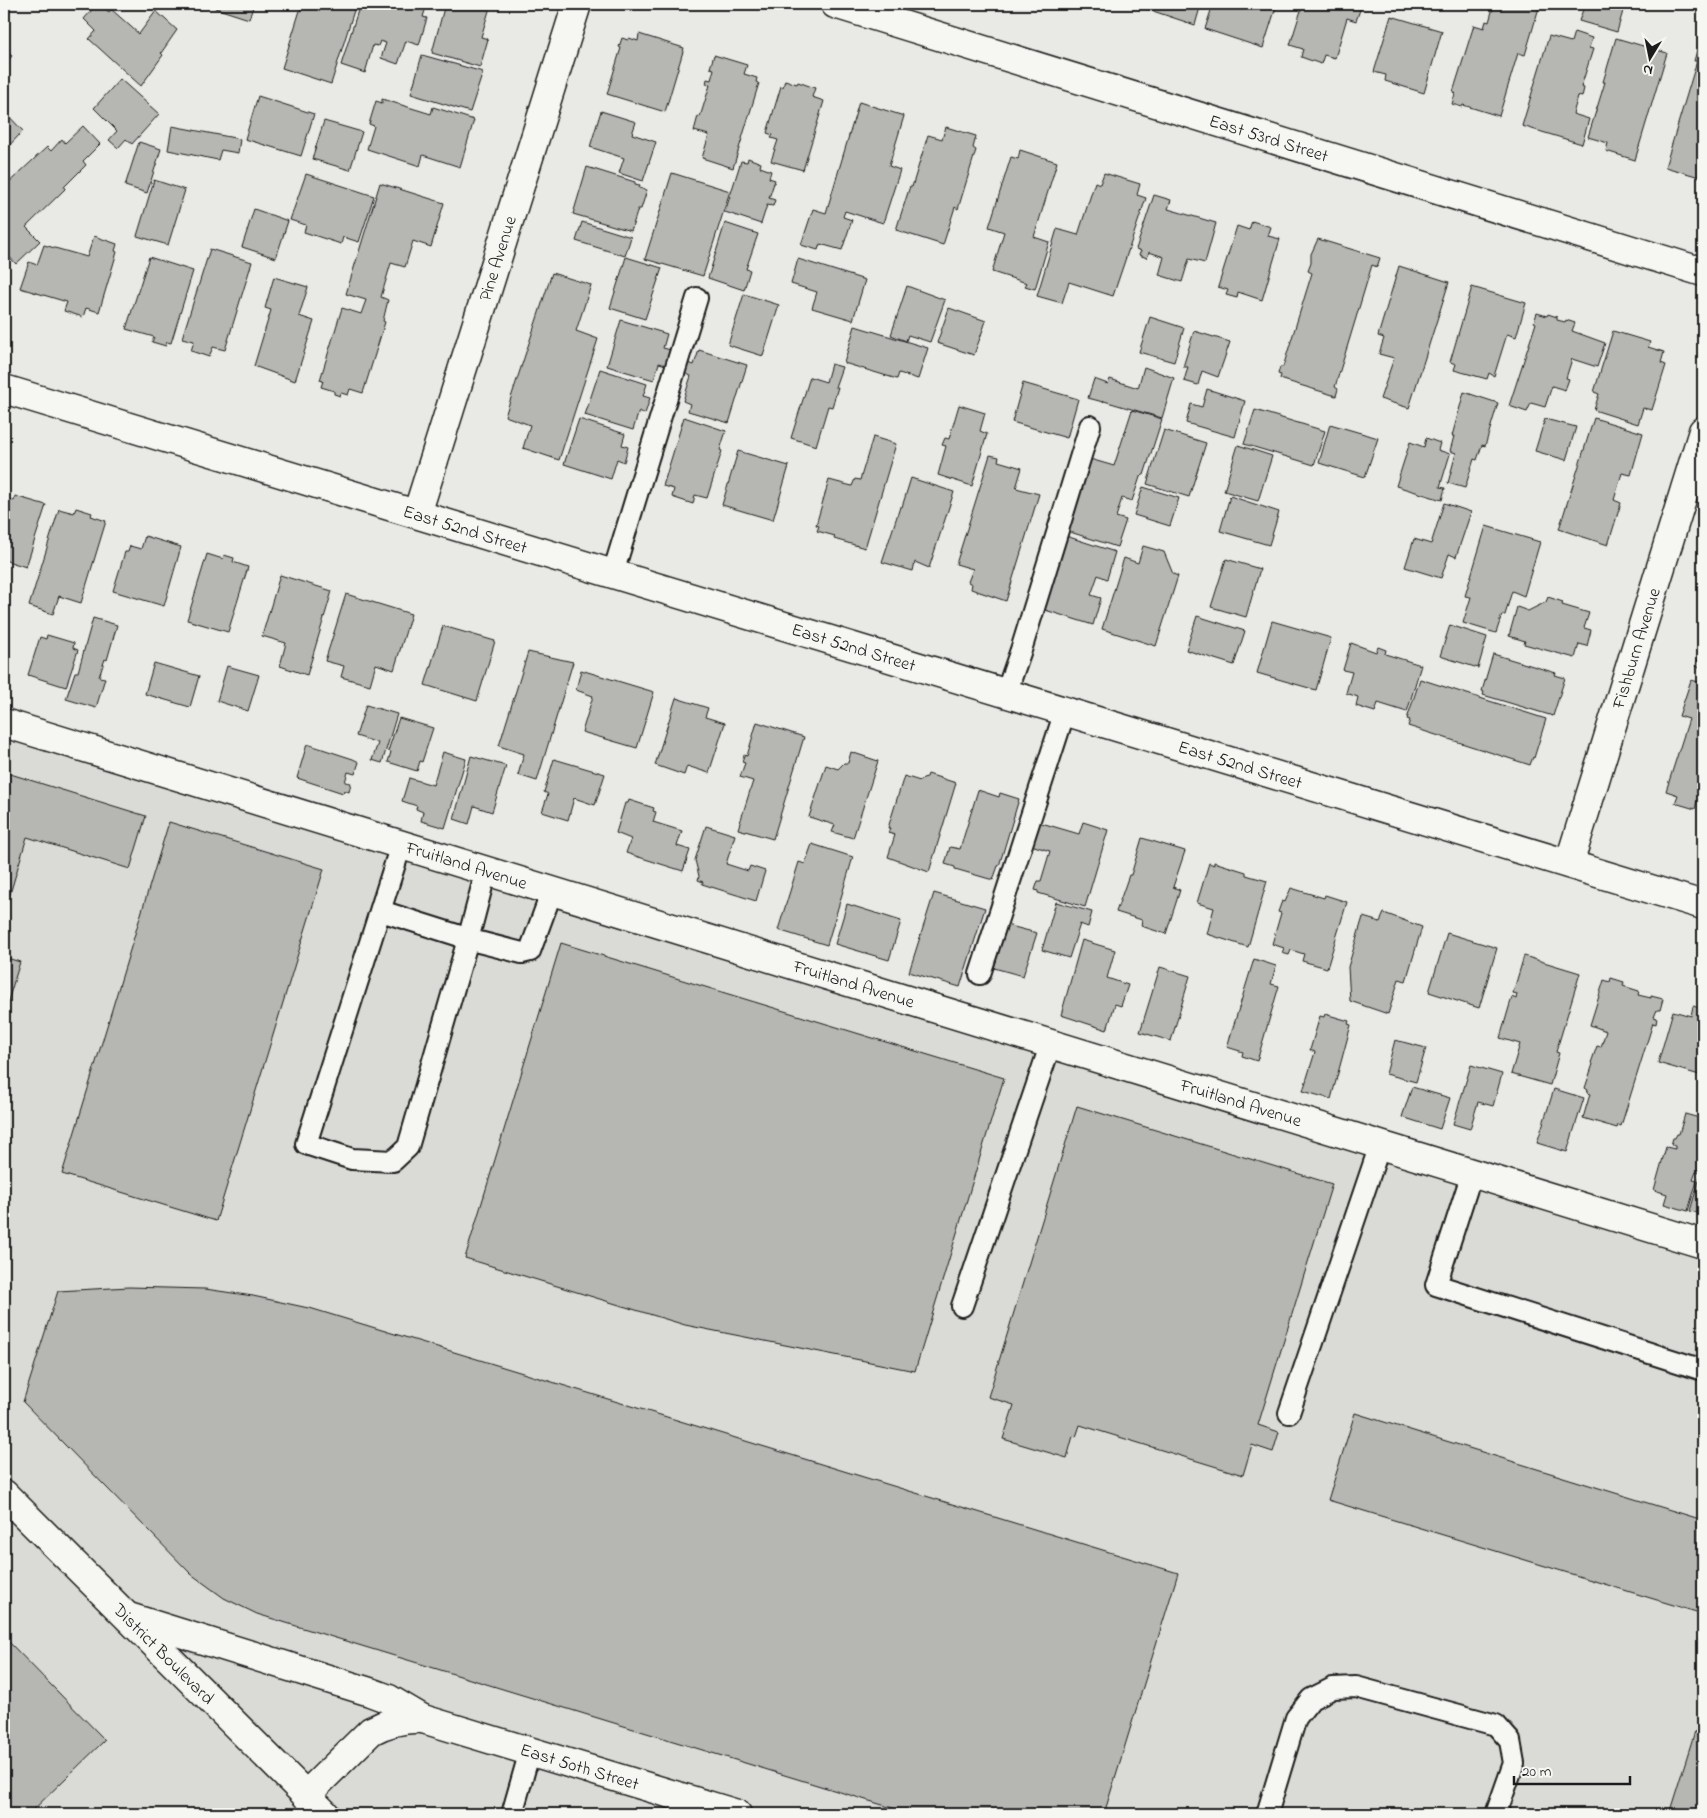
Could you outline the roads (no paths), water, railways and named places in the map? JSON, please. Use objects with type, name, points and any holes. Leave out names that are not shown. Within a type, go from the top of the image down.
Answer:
[{"type":"street","name":"Pine Avenue","points":[[418,514],[577,4]]},
{"type":"street","name":"East 53rd Street","points":[[835,4],[1703,272]]},
{"type":"street","name":"East 52nd Street","points":[[4,389],[1703,905]]},
{"type":"street","name":"Fishburn Avenue","points":[[1569,864],[1703,431]]},
{"type":"street","name":"Fruitland Avenue","points":[[4,723],[1703,1244]]},
{"type":"street","name":"District Boulevard","points":[[4,1494],[316,1805]]},
{"type":"street","name":"East 50th Street","points":[[129,1617],[370,1692],[388,1699],[423,1719],[737,1814]]},
{"type":"street","name":"East 50th Street","points":[[316,1805],[371,1731],[384,1724],[409,1718],[423,1719]]},
{"type":"lane","points":[[613,574],[697,298]]},
{"type":"lane","points":[[1006,693],[1090,426]]},
{"type":"lane","points":[[980,974],[1065,711]]},
{"type":"lane","points":[[401,845],[306,1144],[352,1159],[392,1161],[408,1147],[486,871]]},
{"type":"lane","points":[[381,911],[460,936],[469,936],[472,940],[522,954],[530,951],[552,891]]},
{"type":"lane","points":[[962,1306],[1051,1043]]},
{"type":"lane","points":[[1289,1413],[1380,1145]]},
{"type":"lane","points":[[1472,1173],[1436,1285],[1703,1370]]},
{"type":"lane","points":[[1268,1814],[1296,1718],[1311,1699],[1333,1688],[1356,1687],[1496,1725],[1510,1741],[1514,1764],[1496,1814]]},
{"type":"lane","points":[[512,1814],[530,1752]]}]
